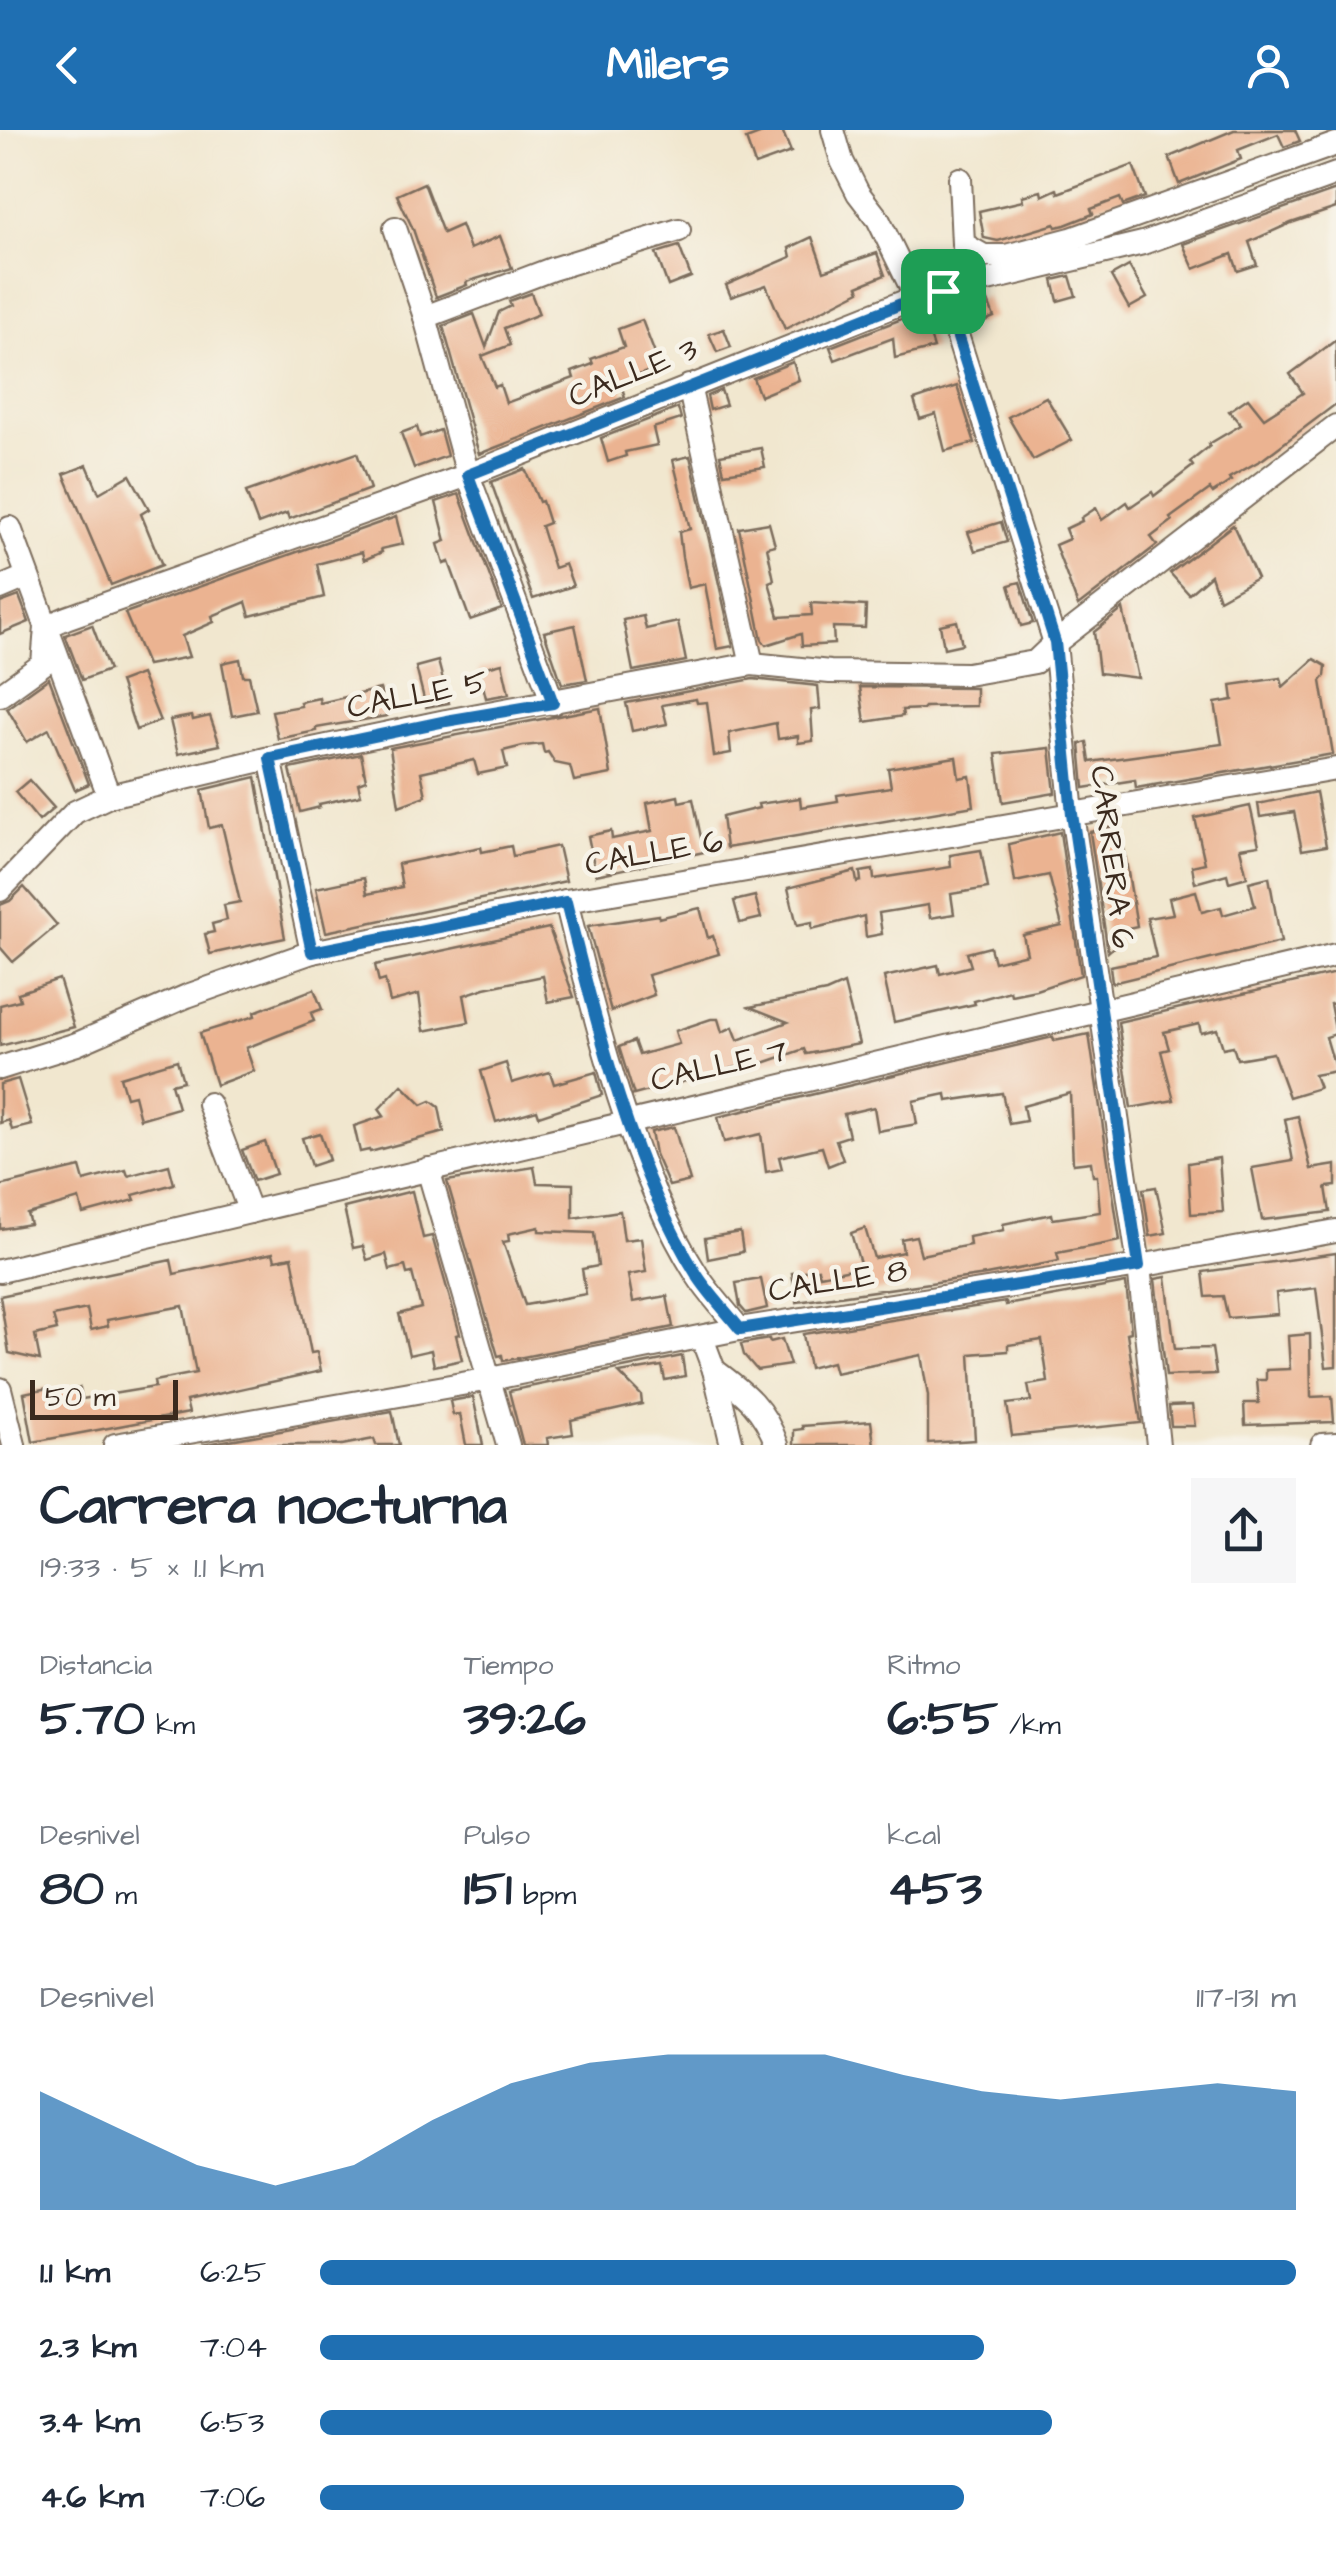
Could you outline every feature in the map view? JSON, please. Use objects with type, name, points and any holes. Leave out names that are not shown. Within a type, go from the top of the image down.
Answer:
[{"type":"street","points":[[833,130],[842,161],[858,193],[878,219],[916,298]]},
{"type":"street","points":[[960,179],[964,244],[984,256],[1006,256],[1071,239],[1336,144]]},
{"type":"street","name":"CALLE 3","points":[[46,626],[468,475],[916,298],[1142,243],[1336,174]]},
{"type":"street","points":[[396,228],[468,475],[553,703]]},
{"type":"street","points":[[425,318],[552,269],[680,230]]},
{"type":"street","name":"CARRERA 6","points":[[943,291],[1055,642],[1072,814],[1139,1266],[1158,1445]]},
{"type":"street","points":[[689,386],[752,664]]},
{"type":"street","name":"CALLE 5","points":[[0,890],[75,812],[108,796],[270,758],[752,664],[830,672],[967,674],[1035,662],[1055,642],[1336,426]]},
{"type":"street","points":[[10,528],[108,796]]},
{"type":"street","points":[[0,588],[26,577]]},
{"type":"street","points":[[0,695],[43,664],[46,626]]},
{"type":"street","points":[[270,758],[312,952]]},
{"type":"street","name":"CALLE 6","points":[[0,1068],[76,1044],[187,996],[312,952],[566,902],[1336,770]]},
{"type":"street","points":[[566,902],[592,1008],[653,1189],[697,1275],[740,1329]]},
{"type":"street","name":"CALLE 7","points":[[0,1271],[1336,955]]},
{"type":"street","points":[[209,1104],[250,1212]]},
{"type":"street","points":[[428,1169],[508,1445]]},
{"type":"street","name":"CALLE 8","points":[[115,1445],[202,1437],[740,1329],[1336,1231]]},
{"type":"street","points":[[702,1338],[732,1445]]},
{"type":"street","points":[[714,1370],[746,1393],[769,1422],[777,1445]]},
{"type":"street","points":[[0,1389],[14,1445]]},
{"type":"street","points":[[1322,1445],[1336,1444]]},
{"type":"building","points":[[782,130],[791,152],[755,165],[746,139]]},
{"type":"building","points":[[1234,130],[1295,130],[1300,141],[1284,147],[1278,134],[1238,150],[1241,159],[1179,184],[1169,157]]},
{"type":"building","points":[[1133,165],[1145,197],[1123,205],[1120,198],[1065,225],[1055,224],[998,241],[984,238],[979,211],[1023,201],[1022,196],[1041,191],[1042,196],[1057,189],[1058,193]]},
{"type":"building","points":[[424,183],[443,233],[461,225],[470,249],[500,236],[512,268],[466,282],[467,285],[436,297],[397,195]]},
{"type":"building","points":[[1336,190],[1336,208],[1249,242],[1257,265],[1238,271],[1232,254],[1194,269],[1183,244]]},
{"type":"building","points":[[812,237],[824,271],[877,253],[885,275],[858,286],[860,291],[785,329],[766,285],[731,297],[726,285],[791,257],[789,248]]},
{"type":"building","points":[[679,246],[691,277],[668,286],[656,253]]},
{"type":"building","points":[[1129,266],[1147,298],[1129,308],[1111,276]]},
{"type":"building","points":[[1070,276],[1076,296],[1058,301],[1053,280]]},
{"type":"building","points":[[531,293],[539,314],[504,328],[510,345],[482,356],[506,403],[574,378],[572,372],[593,364],[591,359],[624,347],[618,329],[642,320],[660,367],[620,382],[625,397],[479,454],[443,326],[474,314],[486,347],[499,312],[511,306],[509,301]]},
{"type":"building","points":[[986,296],[994,317],[975,325],[967,304]]},
{"type":"building","points":[[922,311],[934,348],[895,358],[893,338],[835,360],[830,347]]},
{"type":"building","points":[[724,329],[731,347],[717,352],[709,334]]},
{"type":"building","points":[[1336,340],[1336,404],[1263,459],[1229,478],[1231,481],[1213,493],[1210,489],[1170,518],[1172,521],[1151,537],[1157,545],[1078,606],[1055,545],[1069,539],[1065,529],[1096,508],[1102,520],[1127,502],[1130,507],[1152,492],[1154,496],[1193,466],[1190,462],[1209,444],[1241,425],[1229,411],[1248,398],[1264,418],[1303,393],[1290,374]]},
{"type":"building","points":[[793,362],[799,380],[760,396],[753,378]]},
{"type":"building","points":[[957,386],[975,443],[945,451],[936,414],[920,419],[914,400]]},
{"type":"building","points":[[721,390],[726,405],[710,410],[707,396]]},
{"type":"building","points":[[1046,397],[1072,440],[1033,460],[1008,417]]},
{"type":"building","points":[[678,408],[681,419],[653,428],[657,445],[625,452],[626,456],[608,462],[601,438]]},
{"type":"building","points":[[417,427],[420,437],[440,430],[447,456],[414,468],[401,433]]},
{"type":"building","points":[[761,448],[765,467],[724,473],[720,455]]},
{"type":"building","points":[[357,453],[370,489],[289,519],[287,513],[258,524],[246,492]]},
{"type":"building","points":[[690,456],[733,646],[717,649],[705,584],[688,588],[682,557],[679,532],[690,529],[673,460]]},
{"type":"building","points":[[87,465],[99,493],[130,475],[149,509],[141,514],[162,565],[111,585],[64,474]]},
{"type":"building","points":[[525,469],[549,523],[541,526],[554,568],[565,564],[573,586],[533,599],[491,482]]},
{"type":"building","points":[[459,494],[502,609],[470,620],[449,562],[444,564],[438,544],[446,541],[436,502]]},
{"type":"building","points":[[396,517],[403,544],[381,549],[382,552],[364,560],[362,552],[317,564],[324,597],[250,616],[246,602],[212,616],[214,622],[182,636],[189,657],[147,665],[125,613]]},
{"type":"building","points":[[1001,522],[1007,542],[975,551],[968,532]]},
{"type":"building","points":[[769,523],[775,545],[767,547],[774,580],[769,582],[779,617],[812,615],[811,603],[866,606],[865,628],[833,627],[834,644],[802,646],[801,634],[766,645],[739,528]]},
{"type":"building","points":[[1233,525],[1257,578],[1219,599],[1211,575],[1189,594],[1170,573]]},
{"type":"building","points":[[1020,582],[1033,623],[1021,626],[1009,585]]},
{"type":"building","points":[[19,596],[29,622],[0,634],[0,603]]},
{"type":"building","points":[[1123,609],[1138,678],[1099,673],[1094,632]]},
{"type":"building","points":[[643,616],[646,629],[678,622],[686,661],[633,671],[623,620]]},
{"type":"building","points":[[957,621],[962,644],[944,648],[940,625]]},
{"type":"building","points":[[92,625],[109,670],[82,680],[65,635]]},
{"type":"building","points":[[575,625],[587,680],[562,684],[544,632]]},
{"type":"building","points":[[240,659],[243,676],[249,676],[257,711],[232,716],[222,663]]},
{"type":"building","points":[[1314,659],[1326,666],[1321,681],[1333,754],[1136,788],[1135,780],[1084,788],[1080,744],[1087,742],[1090,762],[1222,744],[1215,703],[1233,700],[1231,685],[1281,678],[1283,687]]},
{"type":"building","points":[[438,661],[449,703],[426,707],[416,667]]},
{"type":"building","points":[[502,663],[509,694],[486,698],[479,669]]},
{"type":"building","points":[[141,674],[160,721],[136,730],[120,682]]},
{"type":"building","points":[[49,678],[89,784],[75,790],[49,729],[27,742],[7,708]]},
{"type":"building","points":[[753,679],[818,686],[820,709],[811,710],[813,741],[798,743],[798,736],[778,739],[776,723],[729,733],[731,753],[714,756],[707,702],[697,703],[696,699],[662,705],[667,724],[632,731],[626,703]]},
{"type":"building","points":[[860,687],[976,688],[976,706],[902,710],[903,716],[865,722]]},
{"type":"building","points":[[380,689],[387,716],[278,739],[272,711],[319,698],[320,703]]},
{"type":"building","points":[[600,708],[611,774],[574,781],[570,766],[555,763],[548,752],[544,753],[542,744],[523,746],[503,751],[507,768],[478,774],[474,760],[421,772],[426,796],[399,806],[390,748]]},
{"type":"building","points":[[192,716],[193,720],[210,716],[220,745],[178,754],[170,720]]},
{"type":"building","points":[[1050,748],[1055,793],[1003,802],[996,754]]},
{"type":"building","points":[[361,754],[366,780],[358,783],[361,795],[300,812],[290,769]]},
{"type":"building","points":[[956,757],[959,778],[970,776],[974,806],[726,848],[722,817],[759,808],[758,804],[800,798],[801,807],[838,801],[837,795],[891,787],[888,768]]},
{"type":"building","points":[[256,777],[285,938],[210,954],[205,934],[214,932],[212,924],[227,920],[224,905],[240,902],[222,825],[209,828],[202,790]]},
{"type":"building","points":[[29,780],[54,808],[39,821],[15,792]]},
{"type":"building","points":[[1316,792],[1326,846],[1302,850],[1294,812],[1260,817],[1258,804]]},
{"type":"building","points":[[678,796],[679,802],[693,799],[704,852],[596,875],[588,836],[611,831],[612,839],[652,831],[647,803]]},
{"type":"building","points":[[1250,806],[1259,845],[1240,848],[1247,877],[1229,882],[1227,874],[1195,883],[1192,866],[1205,863],[1195,818]]},
{"type":"building","points":[[1120,825],[1137,926],[1115,931],[1118,943],[1108,952],[1090,832]]},
{"type":"building","points":[[1060,832],[1081,975],[1036,990],[1011,995],[1010,991],[974,1001],[975,1004],[894,1022],[884,977],[938,965],[940,974],[971,966],[967,953],[990,947],[994,962],[1027,954],[1023,935],[1062,926],[1049,875],[1015,882],[1009,844]]},
{"type":"building","points":[[511,846],[513,856],[558,846],[566,881],[326,932],[316,888],[364,878],[367,894],[402,887],[398,864],[481,847],[482,852]]},
{"type":"building","points":[[981,850],[988,888],[951,894],[954,914],[930,918],[928,905],[879,913],[882,934],[866,937],[864,916],[812,929],[812,922],[797,925],[788,888],[855,871],[857,882],[861,881],[860,872],[873,870],[874,879],[951,867],[950,855]]},
{"type":"building","points":[[1269,877],[1281,942],[1112,983],[1110,966],[1156,957],[1147,918],[1173,914],[1169,898],[1196,891],[1202,912],[1221,907],[1223,915],[1255,906],[1249,882]]},
{"type":"building","points":[[24,887],[57,925],[13,962],[0,947],[0,905]]},
{"type":"building","points":[[755,896],[761,918],[740,923],[734,901]]},
{"type":"building","points":[[700,908],[708,938],[713,936],[719,954],[648,975],[654,995],[611,1011],[588,926],[659,918]]},
{"type":"building","points":[[549,928],[574,997],[548,1002],[543,976],[485,988],[464,995],[469,1022],[424,1031],[419,994],[390,1002],[385,980],[379,982],[375,965]]},
{"type":"building","points":[[1336,973],[1336,1003],[1330,1004],[1336,1034],[1326,1037],[1336,1071],[1314,1075],[1319,1088],[1289,1097],[1273,1053],[1237,1059],[1233,1046],[1223,1048],[1217,1029],[1201,1033],[1199,1024],[1164,1032],[1169,1049],[1161,1051],[1174,1100],[1131,1108],[1118,1022]]},
{"type":"building","points":[[59,979],[74,1027],[0,1046],[0,1005],[20,1000],[18,993]]},
{"type":"building","points":[[844,984],[859,1044],[806,1054],[804,1049],[742,1069],[741,1066],[634,1095],[619,1047],[634,1041],[639,1055],[679,1044],[675,1031],[711,1019],[718,1019],[722,1032],[733,1027],[738,1040],[788,1022],[750,1007],[826,992]]},
{"type":"building","points":[[314,989],[322,1009],[311,1013],[314,1021],[246,1048],[254,1071],[216,1085],[200,1033],[255,1016],[254,1012]]},
{"type":"building","points":[[1089,1034],[1120,1241],[1057,1253],[1059,1261],[986,1275],[797,1302],[792,1273],[818,1269],[820,1275],[861,1267],[851,1233],[865,1228],[874,1258],[903,1252],[901,1239],[916,1236],[921,1255],[970,1245],[969,1237],[1004,1230],[1003,1224],[1052,1214],[1053,1219],[1100,1212],[1097,1176],[1093,1176],[1091,1162],[1073,1164],[1070,1093],[1023,1106],[1026,1121],[1009,1124],[1002,1093],[947,1101],[946,1094],[913,1101],[917,1124],[878,1131],[874,1107],[844,1114],[849,1136],[836,1140],[843,1160],[828,1166],[822,1147],[779,1157],[782,1169],[766,1172],[761,1134],[724,1142],[718,1117],[1053,1037],[1054,1041]]},
{"type":"building","points":[[177,1060],[183,1081],[171,1084],[178,1108],[140,1119],[134,1095],[126,1097],[120,1077]]},
{"type":"building","points":[[506,1063],[512,1083],[550,1072],[554,1084],[596,1072],[602,1095],[539,1116],[537,1110],[496,1122],[481,1071]]},
{"type":"building","points":[[18,1079],[32,1125],[12,1130],[9,1120],[0,1123],[0,1084]]},
{"type":"building","points":[[402,1085],[422,1105],[431,1101],[439,1107],[444,1132],[360,1152],[354,1126],[384,1116],[379,1109]]},
{"type":"building","points":[[1298,1116],[1311,1169],[1336,1165],[1336,1186],[1326,1187],[1330,1212],[1262,1220],[1252,1168],[1293,1161],[1285,1119]]},
{"type":"building","points":[[674,1127],[690,1181],[669,1186],[655,1154],[651,1132]]},
{"type":"building","points":[[320,1133],[329,1160],[311,1166],[302,1138]]},
{"type":"building","points":[[265,1142],[276,1174],[254,1181],[242,1150]]},
{"type":"building","points":[[1219,1158],[1223,1212],[1191,1214],[1188,1163]]},
{"type":"building","points":[[169,1165],[174,1184],[133,1195],[135,1200],[83,1214],[79,1199],[27,1214],[30,1224],[0,1229],[0,1186],[80,1167],[84,1181],[126,1170],[128,1176]]},
{"type":"building","points":[[534,1167],[537,1183],[573,1184],[573,1218],[620,1211],[624,1240],[641,1238],[646,1272],[628,1275],[633,1302],[667,1296],[673,1327],[503,1361],[502,1355],[498,1356],[447,1181]],"holes":[[[539,1227],[539,1231],[594,1233],[598,1266],[582,1269],[586,1294],[525,1305],[503,1242],[509,1241],[508,1234]]]},
{"type":"building","points":[[1156,1187],[1166,1233],[1150,1236],[1143,1189]]},
{"type":"building","points":[[412,1191],[423,1238],[432,1236],[460,1334],[456,1335],[462,1360],[434,1366],[431,1350],[409,1355],[399,1314],[421,1308],[412,1273],[407,1274],[405,1266],[390,1270],[386,1254],[367,1260],[363,1246],[353,1248],[344,1208]]},
{"type":"building","points":[[740,1232],[743,1252],[708,1259],[705,1238]]},
{"type":"building","points":[[273,1253],[275,1260],[292,1257],[311,1353],[317,1352],[321,1371],[186,1401],[189,1413],[33,1442],[24,1393],[48,1388],[49,1394],[80,1388],[82,1399],[155,1387],[154,1381],[196,1373],[183,1306],[107,1320],[108,1326],[91,1330],[87,1309],[53,1316],[57,1330],[35,1335],[40,1360],[9,1353],[0,1296],[171,1260],[174,1274]]},
{"type":"building","points":[[1336,1253],[1336,1366],[1326,1367],[1316,1288],[1276,1293],[1278,1314],[1228,1318],[1223,1296],[1206,1297],[1203,1272]]},
{"type":"building","points":[[1166,1277],[1175,1349],[1212,1348],[1216,1374],[1166,1376],[1155,1279]]},
{"type":"building","points":[[761,1279],[767,1308],[746,1313],[740,1306],[736,1283]]},
{"type":"building","points":[[1126,1283],[1131,1332],[1127,1333],[1141,1423],[1012,1436],[1007,1404],[1031,1401],[1028,1385],[1048,1382],[1042,1340],[1008,1345],[1008,1351],[970,1354],[975,1440],[928,1443],[928,1396],[921,1355],[835,1373],[832,1362],[809,1368],[803,1334],[1006,1305]]},
{"type":"building","points":[[1310,1334],[1311,1397],[1332,1396],[1334,1422],[1245,1425],[1244,1403],[1259,1403],[1257,1380],[1266,1380],[1266,1370],[1290,1369],[1288,1336]]},
{"type":"building","points":[[782,1339],[790,1365],[757,1370],[744,1355],[741,1344]]},
{"type":"building","points":[[682,1356],[685,1376],[665,1380],[662,1366],[619,1373],[641,1395],[642,1404],[571,1420],[573,1434],[547,1438],[548,1445],[523,1445],[509,1391]]},
{"type":"building","points":[[473,1397],[483,1445],[466,1445],[460,1414],[453,1415],[450,1401]]},
{"type":"building","points":[[1192,1405],[1195,1426],[1171,1426],[1169,1406]]},
{"type":"building","points":[[392,1411],[399,1445],[376,1445],[374,1439],[342,1445],[202,1445]]},
{"type":"building","points":[[871,1421],[874,1445],[794,1445],[794,1430],[803,1429],[802,1426]]},
{"type":"route","points":[[943,291],[1055,642],[1072,814],[1139,1266],[740,1329],[697,1275],[653,1189],[592,1008],[566,902],[312,952],[270,758],[553,703],[468,475],[916,298],[943,291]]}]
